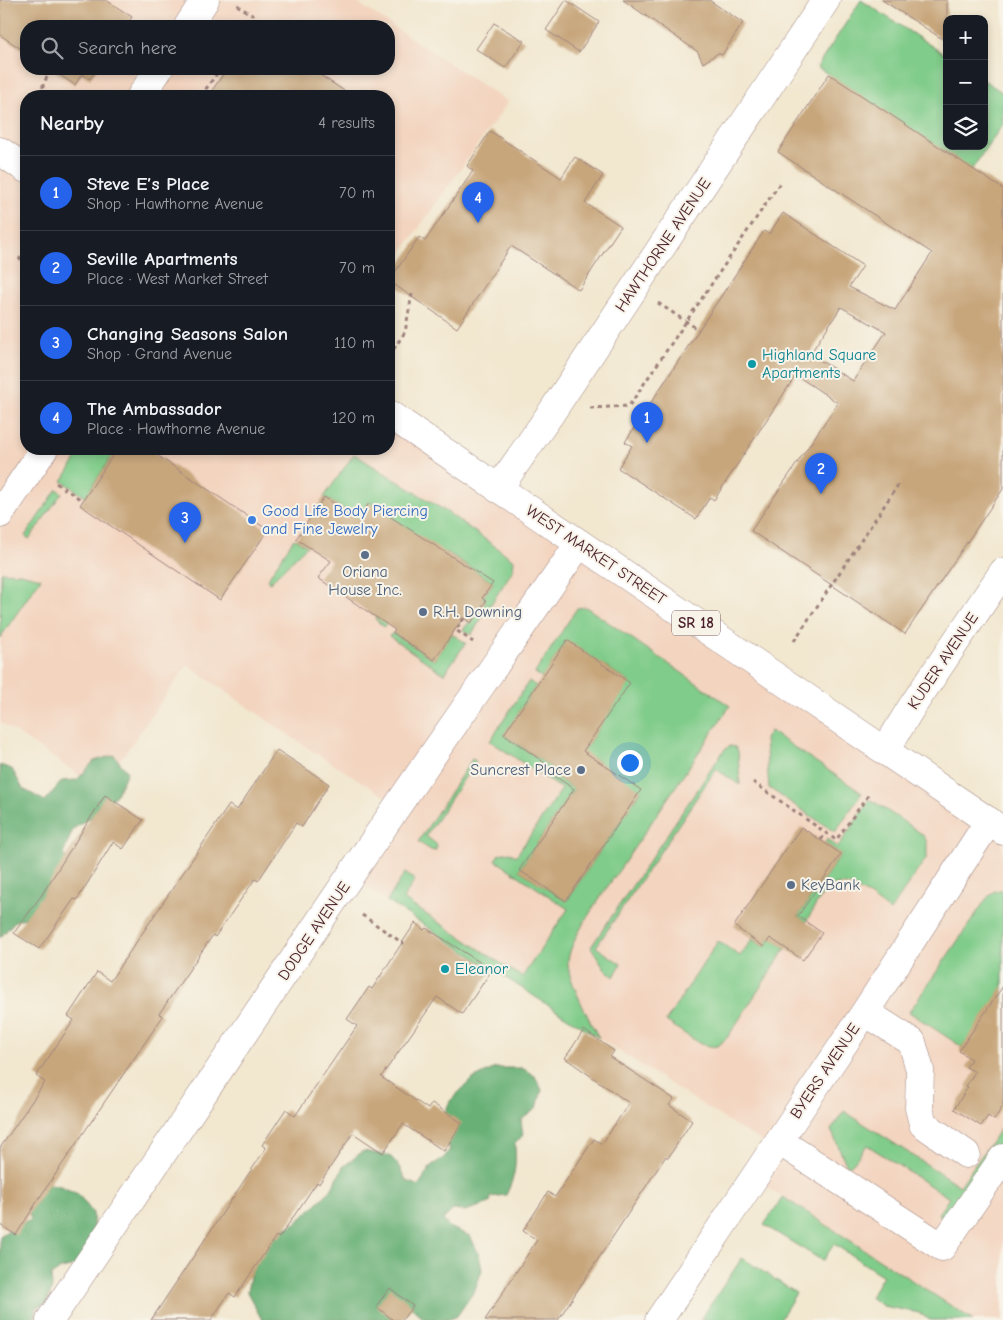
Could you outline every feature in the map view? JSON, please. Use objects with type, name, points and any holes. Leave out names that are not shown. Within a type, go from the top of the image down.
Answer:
[{"type":"street","points":[[192,20],[205,0]]},
{"type":"street","name":"HAWTHORNE AVENUE","points":[[498,489],[826,0]]},
{"type":"street","points":[[145,90],[155,75]]},
{"type":"street","points":[[0,151],[20,165]]},
{"type":"street","name":"WEST MARKET STREET","points":[[395,418],[996,826]]},
{"type":"street","points":[[0,514],[40,455]]},
{"type":"street","name":"DODGE AVENUE","points":[[50,1320],[398,805],[579,544]]},
{"type":"street","name":"KUDER AVENUE","points":[[885,751],[911,708],[1003,572]]},
{"type":"street","name":"BYERS AVENUE","points":[[659,1320],[865,1012],[996,826]]},
{"type":"street","points":[[865,1012],[912,1042],[920,1070],[919,1108],[923,1124],[966,1154]]},
{"type":"street","points":[[779,1140],[942,1247],[1003,1158]]},
{"type":"path","points":[[237,5],[255,17],[253,20]]},
{"type":"path","points":[[44,90],[44,84],[49,75]]},
{"type":"path","points":[[205,90],[216,75]]},
{"type":"path","points":[[589,408],[629,406],[782,180]]},
{"type":"path","points":[[395,347],[405,332],[412,294]]},
{"type":"path","points":[[657,303],[699,330]]},
{"type":"path","points":[[56,483],[83,501]]},
{"type":"path","points":[[794,641],[898,485]]},
{"type":"path","points":[[464,618],[456,630],[473,642]]},
{"type":"path","points":[[753,782],[836,840],[870,793]]},
{"type":"path","points":[[821,840],[826,833]]},
{"type":"path","points":[[362,916],[404,944]]},
{"type":"shaded area","points":[[0,0],[353,0],[383,20],[20,20],[20,75],[395,75],[395,28],[508,102],[395,262],[395,90],[20,90],[20,455],[395,455],[395,418],[1003,831],[1003,1320],[973,1320],[753,1178],[773,1148],[740,1129],[351,876],[398,805],[305,746],[187,665],[100,789],[0,722]]},
{"type":"green space","points":[[861,0],[943,53],[943,150],[817,67]]},
{"type":"green space","points":[[988,83],[1003,93],[1003,124],[988,146]]},
{"type":"green space","points":[[943,150],[985,150],[972,169]]},
{"type":"green space","points":[[79,455],[113,455],[85,497],[62,481]]},
{"type":"green space","points":[[353,455],[356,455],[447,512],[514,560],[513,570],[471,635],[463,630],[469,622],[471,623],[486,601],[482,598],[493,583],[447,552],[434,571],[426,567],[384,627],[375,619],[389,597],[369,503],[359,519],[324,497]]},
{"type":"green space","points":[[57,489],[62,493],[29,539],[25,536]]},
{"type":"green space","points":[[296,539],[307,546],[269,583],[270,575],[293,540]]},
{"type":"green space","points":[[1,572],[20,573],[41,578],[0,638]]},
{"type":"green space","points":[[586,607],[730,706],[590,913],[570,951],[568,968],[571,978],[599,1038],[387,901],[405,873],[415,880],[403,899],[522,977],[568,909],[495,860],[499,854],[509,852],[516,856],[562,789],[490,741],[529,681],[536,686],[504,735],[552,768],[550,773],[574,789],[519,870],[566,901],[641,791],[593,758],[580,756],[629,682],[567,641],[542,678],[535,673],[577,608]]},
{"type":"green space","points":[[393,633],[434,660],[452,634],[466,643],[444,674],[389,636]]},
{"type":"green space","points":[[770,731],[862,793],[835,832],[769,788],[765,739]]},
{"type":"green space","points":[[730,746],[735,747],[738,751],[740,785],[716,769],[596,947],[621,964],[614,977],[605,969],[591,947],[724,750]]},
{"type":"green space","points":[[114,755],[127,772],[117,794],[97,813],[73,829],[63,855],[69,860],[34,915],[15,921],[0,938],[0,765],[12,769],[23,789],[45,801],[62,781],[77,780],[94,761]]},
{"type":"green space","points":[[472,759],[476,761],[426,836],[436,844],[435,851],[431,850],[418,842]]},
{"type":"green space","points":[[870,799],[922,834],[927,842],[927,857],[890,911],[852,887],[836,885],[822,895],[806,922],[798,916],[841,854],[825,843],[827,839],[838,847]]},
{"type":"green space","points":[[1003,890],[1003,1004],[962,1047],[909,1012],[987,898],[993,892]]},
{"type":"green space","points":[[770,938],[786,948],[727,1038],[717,1046],[698,1042],[666,1021],[718,941],[740,956],[752,939],[764,947]]},
{"type":"green space","points":[[495,1068],[522,1068],[535,1076],[542,1090],[537,1108],[521,1120],[523,1135],[515,1144],[515,1170],[506,1195],[491,1197],[490,1203],[465,1211],[453,1210],[443,1220],[449,1227],[470,1236],[479,1254],[482,1270],[475,1290],[457,1316],[447,1320],[424,1319],[413,1309],[403,1306],[400,1315],[402,1320],[262,1320],[247,1292],[252,1265],[279,1232],[296,1223],[331,1190],[343,1167],[363,1151],[390,1156],[397,1163],[406,1180],[418,1186],[432,1165],[444,1158],[450,1149],[445,1138],[442,1119],[450,1101],[471,1080]]},
{"type":"green space","points":[[844,1111],[960,1186],[1003,1125],[1003,1139],[953,1211],[942,1217],[938,1214],[949,1198],[867,1145],[853,1163],[849,1166],[846,1164],[831,1130]]},
{"type":"green space","points":[[38,1183],[58,1185],[78,1194],[93,1213],[94,1247],[80,1265],[61,1269],[51,1276],[52,1288],[47,1303],[36,1308],[36,1316],[31,1320],[0,1320],[0,1236],[12,1228],[31,1220],[25,1202]]},
{"type":"green space","points":[[783,1197],[973,1320],[930,1320],[919,1313],[883,1306],[870,1297],[883,1276],[834,1244],[823,1261],[764,1225]]},
{"type":"green space","points":[[742,1258],[796,1293],[780,1319],[782,1320],[700,1320]]},
{"type":"building","points":[[0,0],[106,0],[132,17],[130,20],[20,20],[20,48],[0,35]]},
{"type":"building","points":[[566,0],[599,22],[579,52],[546,30]]},
{"type":"building","points":[[623,0],[709,0],[743,23],[722,55],[718,53],[703,63],[698,52]]},
{"type":"building","points":[[882,0],[947,0],[947,15],[943,15],[943,39]]},
{"type":"building","points":[[494,23],[524,41],[505,68],[476,49]]},
{"type":"building","points":[[829,74],[1003,189],[1003,489],[905,634],[751,531],[838,403],[796,375],[714,500],[710,497],[696,519],[618,468],[632,446],[625,442],[764,231],[769,234],[783,213],[863,266],[849,287],[895,310],[932,253],[778,152]],"holes":[[[841,307],[886,332],[853,381],[810,354]]]},
{"type":"building","points":[[60,75],[81,75],[75,85]]},
{"type":"building","points":[[84,75],[93,75],[90,79]]},
{"type":"building","points":[[223,75],[320,75],[343,90],[212,90]]},
{"type":"building","points":[[490,131],[561,178],[575,157],[603,175],[585,203],[621,226],[579,290],[511,246],[457,328],[395,285],[395,272],[419,237],[425,241],[473,171],[467,166]]},
{"type":"building","points":[[113,455],[157,455],[268,530],[220,600],[80,505]]},
{"type":"building","points":[[324,497],[359,519],[369,503],[493,583],[482,598],[486,601],[471,623],[463,618],[434,660],[393,633],[395,630],[318,578],[331,561],[296,539]]},
{"type":"building","name":"Suncrest Place","points":[[567,640],[630,683],[583,751],[641,790],[566,901],[519,870],[574,789],[549,772],[552,768],[504,734]]},
{"type":"building","points":[[277,750],[329,784],[302,827],[296,823],[258,881],[255,879],[215,937],[213,935],[159,1014],[163,1016],[16,1235],[0,1225],[0,1148],[45,1082],[36,1076],[74,1020],[68,1016],[97,972],[110,981],[229,805],[237,810]]},
{"type":"building","points":[[105,795],[143,820],[123,849],[113,842],[77,900],[74,899],[39,949],[14,933],[41,896]]},
{"type":"building","name":"KeyBank","points":[[801,827],[841,854],[798,916],[822,933],[803,960],[770,938],[764,947],[734,926]]},
{"type":"building","points":[[415,923],[492,970],[462,1014],[437,997],[381,1077],[428,1109],[432,1103],[462,1123],[444,1151],[403,1124],[383,1153],[353,1133],[319,1184],[317,1182],[279,1238],[276,1236],[235,1297],[229,1293],[211,1320],[151,1320],[266,1148],[262,1145],[286,1109],[295,1116],[357,1026],[347,1019],[369,987],[372,989]]},
{"type":"building","points":[[1003,986],[1003,1106],[994,1120],[988,1116],[981,1126],[954,1109],[975,1072],[966,1067],[971,1059],[959,1051]]},
{"type":"building","points":[[584,1030],[614,1051],[610,1057],[674,1099],[669,1105],[692,1121],[668,1158],[666,1156],[558,1320],[485,1320],[537,1240],[523,1231],[548,1192],[555,1197],[594,1139],[602,1144],[629,1103],[565,1058]]},
{"type":"building","points":[[390,1288],[413,1306],[402,1320],[393,1320],[376,1306]]},
{"type":"place","name":"The Ambassador","points":[[478,223]]},
{"type":"place","name":"Highland Square Apartments","points":[[752,364]]},
{"type":"place","name":"Steve E’s Place","points":[[647,443]]},
{"type":"place","name":"Seville Apartments","points":[[821,494]]},
{"type":"place","name":"Good Life Body Piercing and Fine Jewelry","points":[[252,520]]},
{"type":"place","name":"Changing Seasons Salon","points":[[185,543]]},
{"type":"place","name":"Oriana House Inc.","points":[[365,555]]},
{"type":"place","name":"R.H. Downing","points":[[423,612]]},
{"type":"place","name":"Suncrest Place","points":[[581,770]]},
{"type":"place","name":"KeyBank","points":[[791,885]]},
{"type":"place","name":"Eleanor","points":[[445,969]]}]
